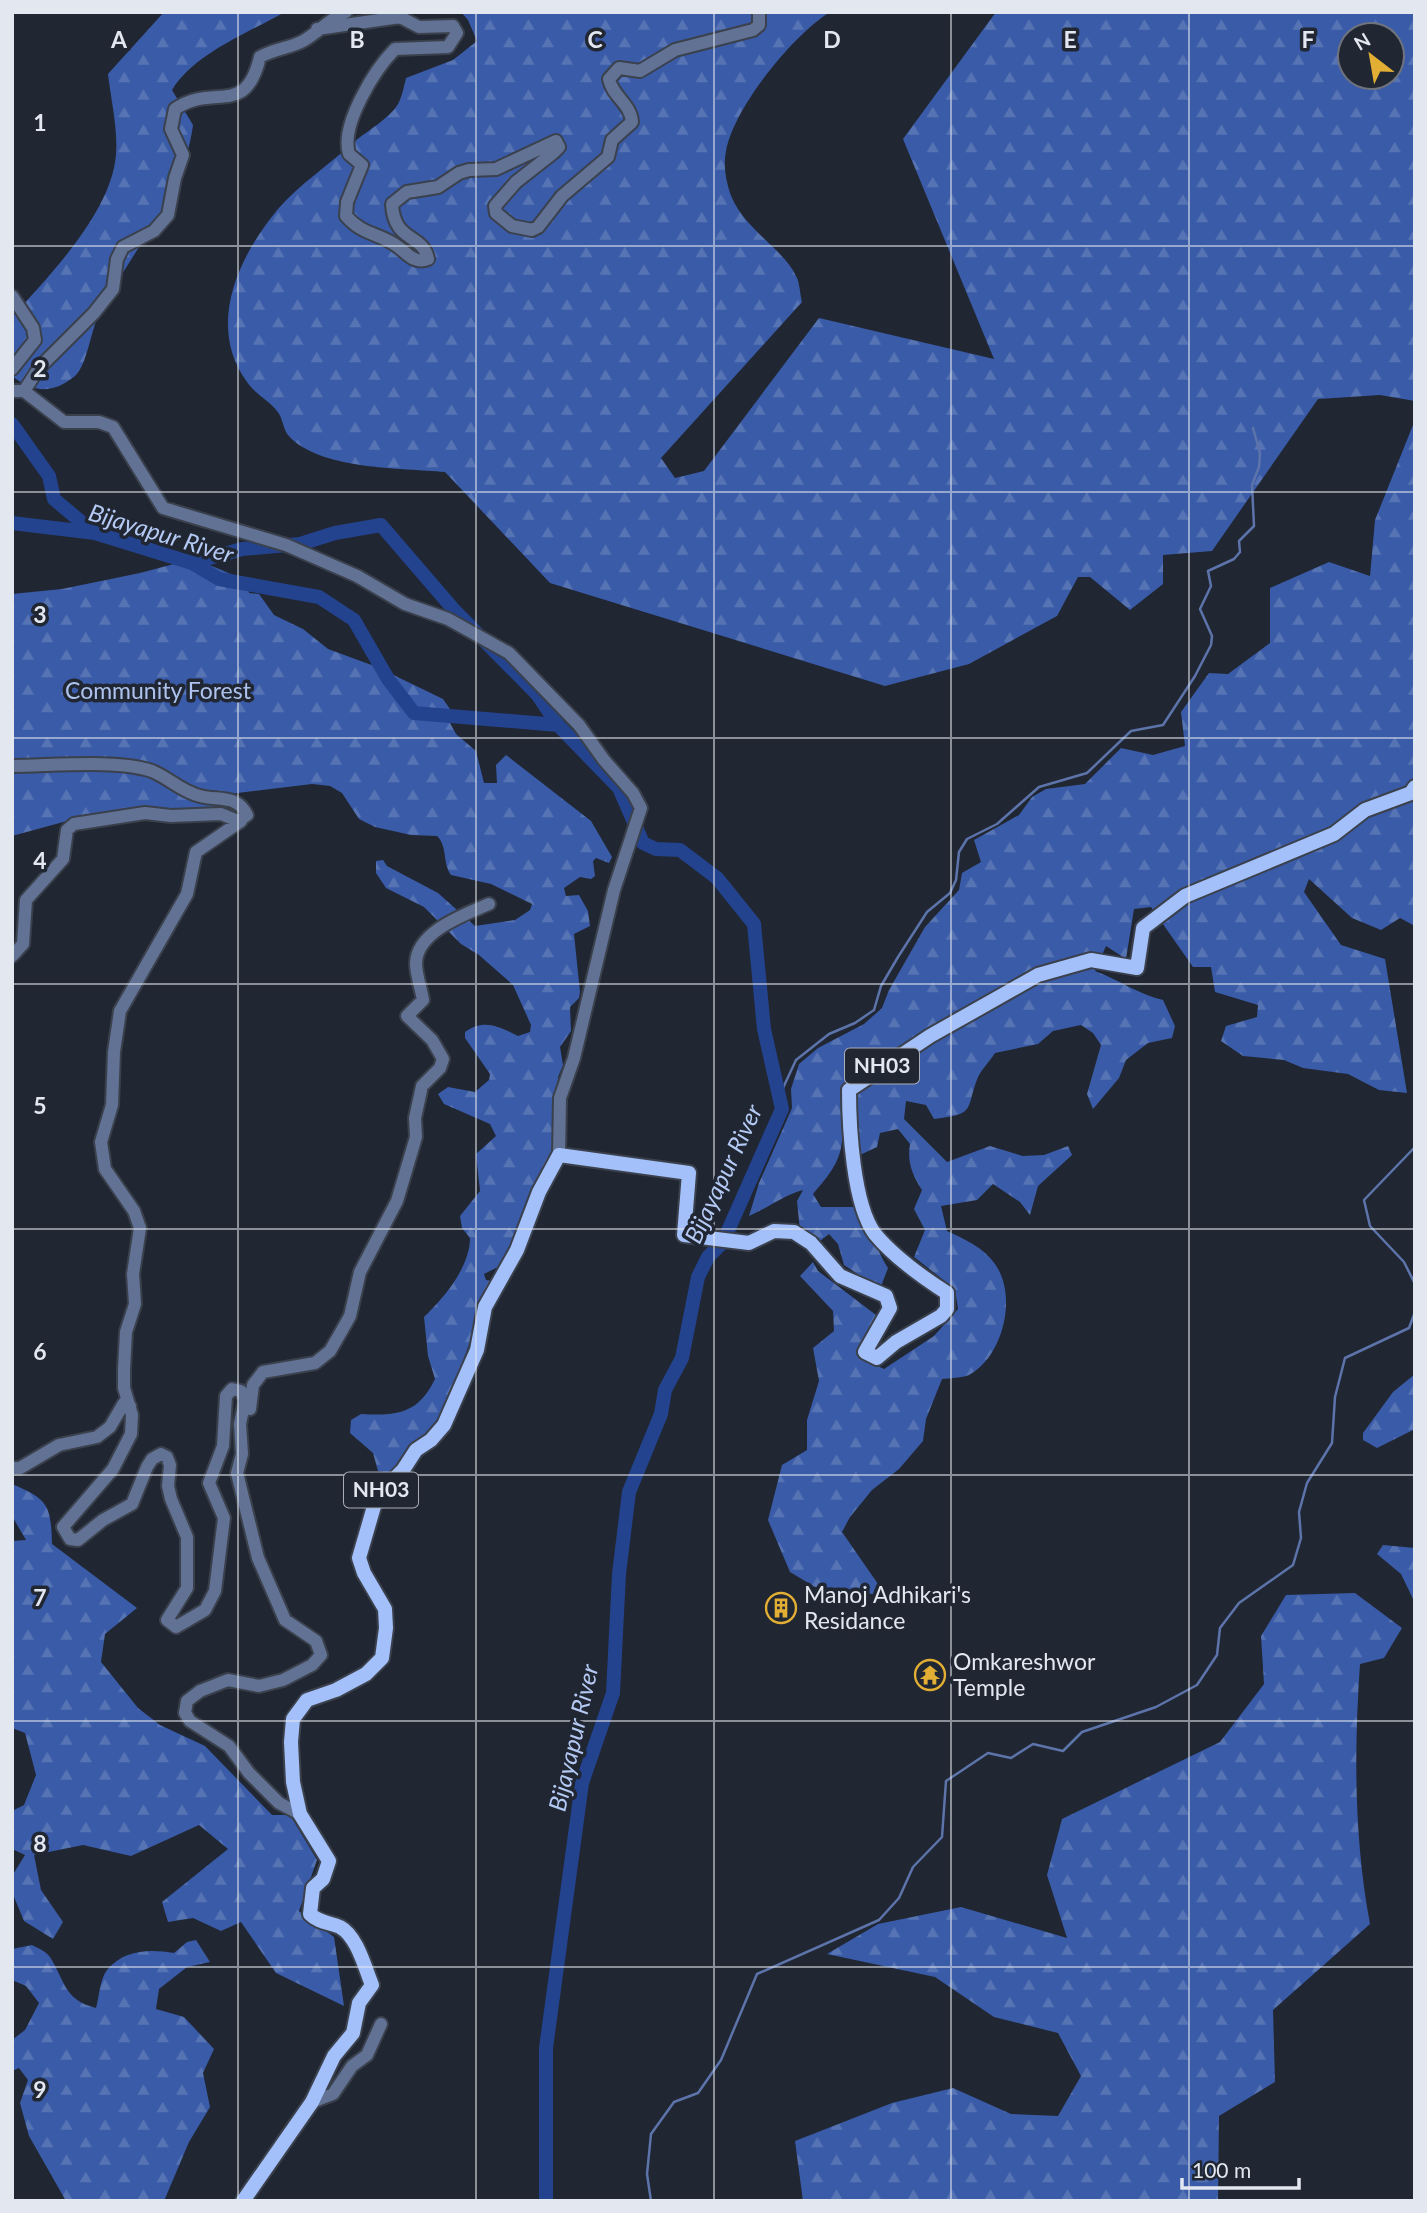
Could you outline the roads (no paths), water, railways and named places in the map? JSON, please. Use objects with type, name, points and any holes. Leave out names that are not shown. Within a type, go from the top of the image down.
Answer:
[{"type":"main road","name":"NH03","points":[[243,2201],[312,2102],[334,2056],[353,2033],[359,2003],[372,1985],[353,1942],[343,1929],[317,1921],[310,1914],[313,1888],[323,1879],[329,1861],[300,1814],[293,1782],[291,1742],[297,1711],[307,1700],[366,1674],[379,1663],[383,1651],[385,1609],[364,1573],[359,1558],[377,1496],[403,1470],[416,1450],[431,1440],[444,1425],[477,1350],[485,1307],[517,1250],[539,1192],[559,1155],[689,1173],[684,1235],[742,1244],[774,1231],[794,1232],[811,1243],[841,1276],[886,1296],[890,1308],[865,1352],[877,1358],[896,1342],[941,1316],[947,1309],[947,1293],[921,1277],[874,1232],[858,1186],[852,1152],[849,1090],[930,1036],[1038,975],[1091,960],[1137,968],[1143,928],[1185,896],[1334,834],[1364,810],[1412,793],[1415,787]]},
{"type":"street","points":[[346,12],[302,41],[274,48],[260,57],[255,77],[248,89],[234,95],[188,100],[175,109],[172,129],[183,155],[174,178],[168,215],[153,232],[123,247],[117,259],[113,289],[94,313],[18,391],[64,422],[99,422],[113,426],[163,508],[286,545],[357,576],[405,604],[448,619],[509,653],[579,724],[604,760],[633,793],[641,808],[614,890],[574,1059],[560,1098],[559,1155]]},
{"type":"street","points":[[317,29],[400,17],[419,27],[453,26],[457,33],[448,47],[396,49],[372,76],[346,138],[349,154],[362,165],[347,202],[346,216],[356,228],[395,244],[414,259],[423,261],[428,259],[424,248],[401,232],[394,222],[393,204],[399,197],[418,188],[438,187],[469,170],[496,169],[556,141],[559,147],[554,153],[516,182],[495,206],[496,213],[512,226],[532,230],[538,227],[562,196],[608,157],[612,140],[632,122],[630,111],[610,88],[609,79],[613,72],[619,68],[639,71],[675,50],[753,30],[760,25],[759,12]]},
{"type":"street","points":[[12,296],[33,328],[35,340],[12,369]]},
{"type":"street","points":[[12,766],[134,766],[155,772],[182,790],[233,801],[247,815],[196,852],[187,894],[125,1001],[117,1021],[112,1105],[101,1142],[105,1169],[134,1211],[140,1228],[133,1274],[135,1304],[125,1342],[124,1388],[130,1406],[131,1434],[122,1457],[64,1524],[63,1530],[70,1539],[78,1540],[103,1520],[127,1507],[134,1501],[152,1458],[161,1454],[167,1457],[170,1465],[168,1486],[171,1499],[187,1537],[187,1588],[183,1600],[167,1617],[173,1627],[205,1610],[215,1591],[224,1518],[209,1483],[223,1446],[226,1396],[235,1389],[241,1391],[244,1400],[240,1437],[242,1454],[237,1473],[262,1570],[285,1620],[316,1641],[321,1655],[312,1665],[269,1685],[228,1681],[200,1691],[187,1701],[185,1713],[190,1721],[229,1746],[249,1773],[279,1803],[300,1814]]},
{"type":"street","points":[[12,956],[23,944],[26,900],[63,859],[66,830],[74,824],[145,813],[171,816],[220,813],[241,821]]},
{"type":"street","points":[[240,1437],[251,1409],[257,1379],[270,1369],[309,1366],[323,1358],[350,1316],[360,1272],[397,1201],[416,1137],[415,1118],[422,1086],[440,1068],[443,1059],[432,1040],[407,1017],[423,1000],[416,960],[424,944],[448,921],[489,904]]},
{"type":"street","points":[[12,1468],[20,1468],[59,1445],[97,1437],[110,1427],[124,1403],[130,1406]]},
{"type":"street","points":[[312,2102],[333,2094],[352,2066],[367,2055],[381,2024]]},
{"type":"waterway","points":[[12,424],[49,476],[54,499],[93,532]]},
{"type":"waterway","points":[[782,1109],[783,1088],[796,1060],[829,1034],[855,1023],[874,1010],[881,986],[927,912],[950,893],[956,880],[959,852],[967,839],[997,824],[1039,787],[1087,773],[1131,731],[1163,725],[1195,676],[1211,645],[1212,636],[1200,609],[1211,586],[1208,571],[1234,559],[1240,552],[1239,541],[1254,526],[1252,485],[1259,467],[1260,453],[1253,428]]},
{"type":"waterway","name":"Bijayapur River","points":[[12,523],[95,533],[192,563],[219,579],[319,597],[354,620],[388,679],[414,713],[558,725],[619,788],[643,843],[656,849],[680,850],[717,878],[754,924],[764,1029],[782,1109],[723,1242],[708,1257],[698,1277],[682,1358],[665,1390],[661,1414],[629,1492],[619,1574],[613,1693],[582,1783],[546,2048],[546,2201]]},
{"type":"waterway","points":[[192,563],[242,549],[300,544],[335,533],[381,525],[455,611],[537,694],[558,725]]},
{"type":"waterway","points":[[1415,1147],[1364,1200],[1370,1226],[1404,1262],[1415,1284]]},
{"type":"waterway","points":[[651,2201],[647,2174],[651,2134],[674,2102],[698,2093],[721,2060],[757,1974],[879,1920],[899,1898],[913,1867],[942,1837],[946,1781],[988,1753],[1011,1758],[1033,1744],[1063,1751],[1082,1732],[1156,1707],[1197,1685],[1217,1655],[1220,1628],[1239,1603],[1293,1565],[1301,1538],[1299,1512],[1307,1483],[1332,1443],[1335,1397],[1345,1358],[1409,1328],[1415,1312]]},
{"type":"place","name":"Manoj Adhikari's Residance","points":[[781,1608]]},
{"type":"place","name":"Omkareshwor Temple","points":[[930,1675]]},
{"type":"park label","name":"Community Forest","points":[[158,691]]}]
